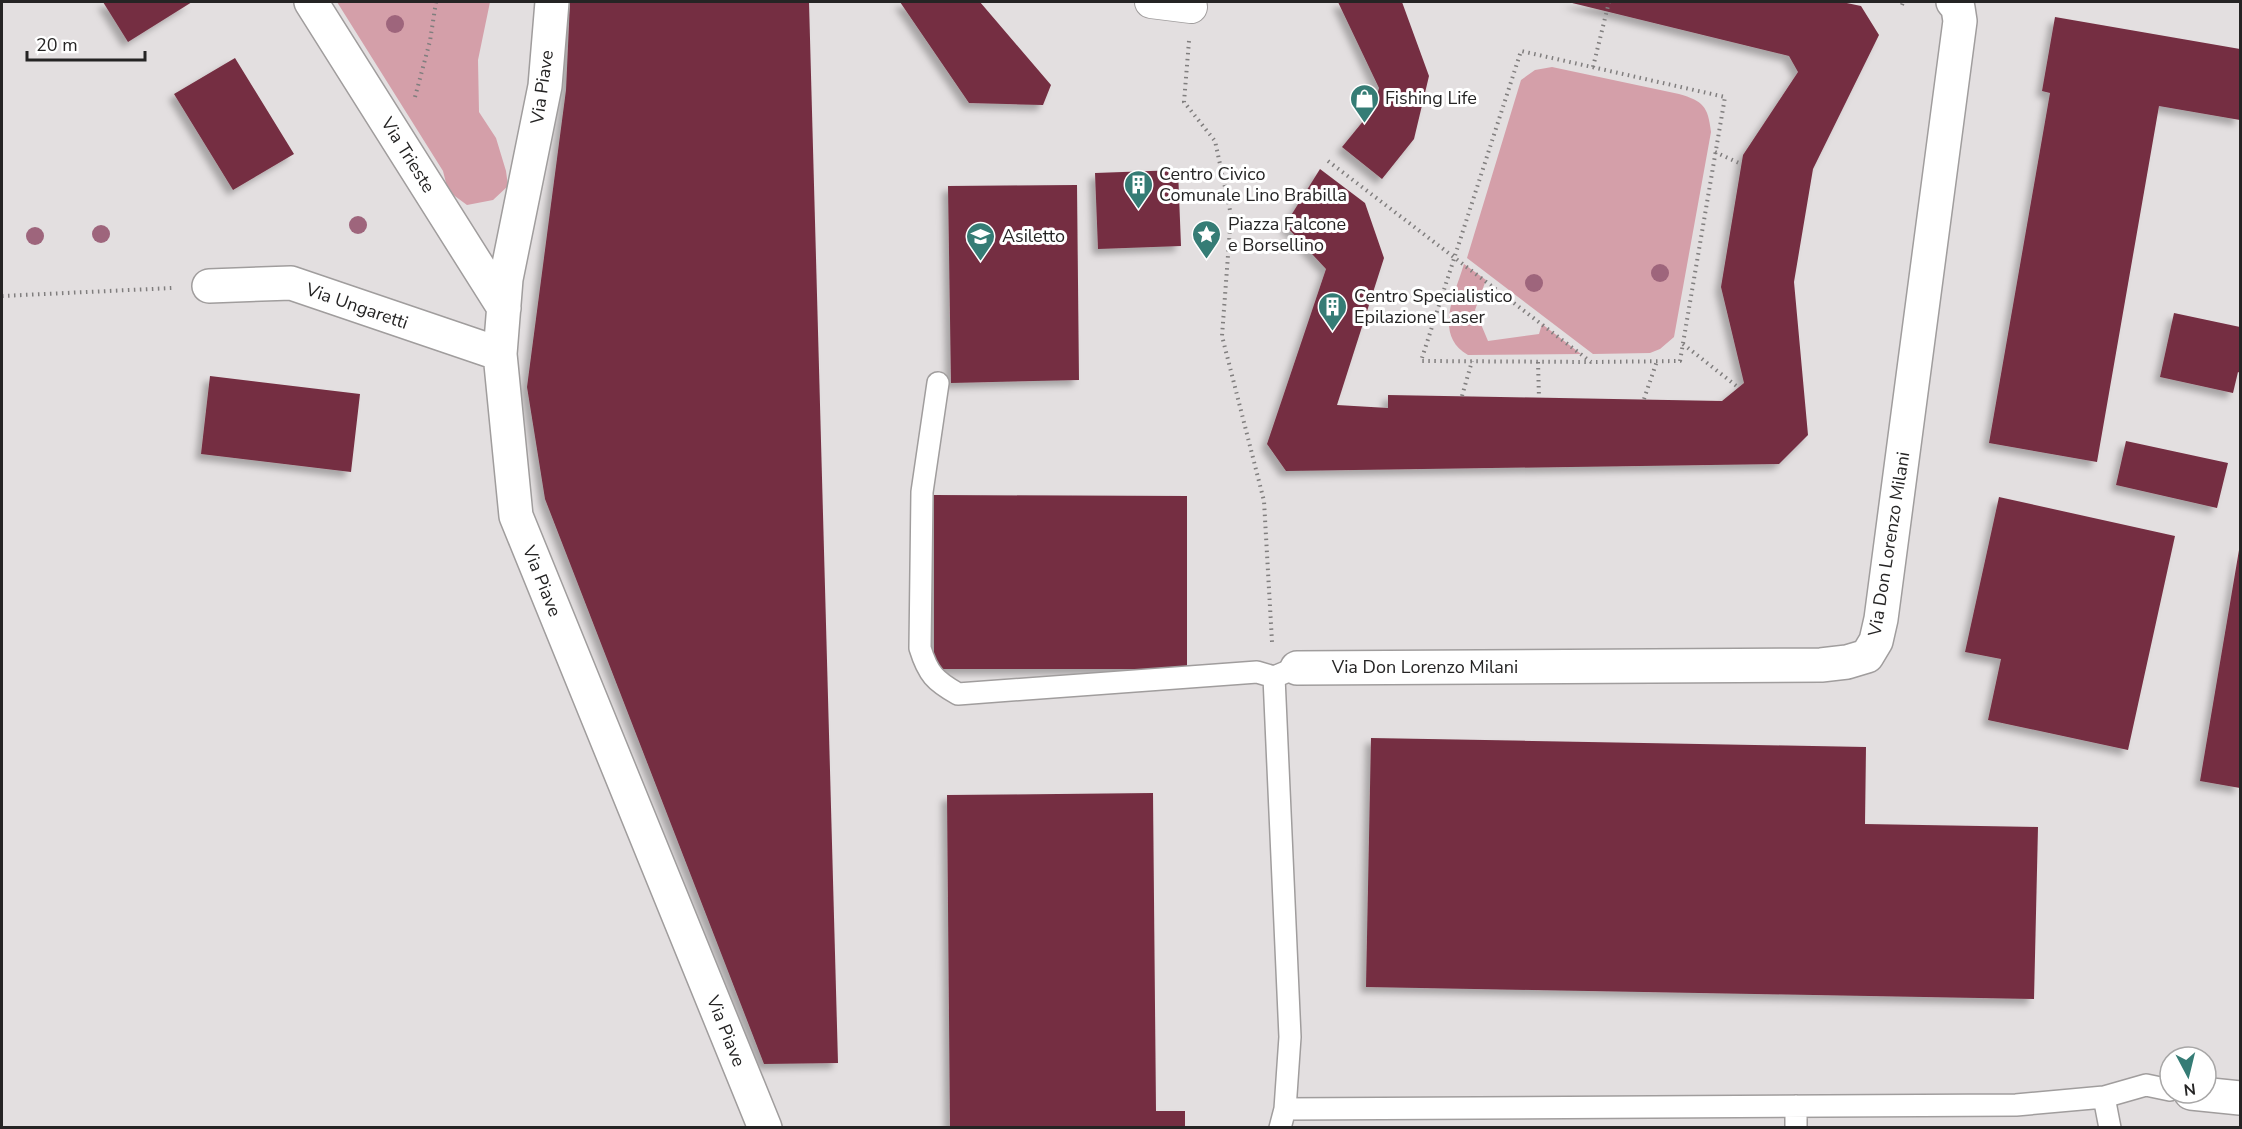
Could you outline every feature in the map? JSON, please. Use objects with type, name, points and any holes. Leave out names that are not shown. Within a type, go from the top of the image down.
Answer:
[{"type":"street","name":"Via Trieste","points":[[311,2],[504,308]]},
{"type":"street","name":"Via Piave","points":[[552,2],[545,86],[507,279],[500,354],[516,516],[765,1128]]},
{"type":"street","points":[[1152,2],[1191,7]]},
{"type":"street","name":"Via Don Lorenzo Milani","points":[[1286,672],[1821,665],[1847,662],[1867,656],[1876,641],[1881,619],[1960,21],[1955,5]]},
{"type":"street","name":"Via Ungaretti","points":[[209,286],[291,283],[500,354]]},
{"type":"street","points":[[2218,1096],[2241,1098]]},
{"type":"lane","points":[[938,383],[922,492],[920,648],[926,668],[937,682],[958,694],[1257,672],[1286,672],[1290,1037],[1283,1118],[1796,1106],[2016,1105],[2104,1097],[2146,1085],[2158,1088]]},
{"type":"lane","points":[[2104,1097],[2110,1128]]},
{"type":"lane","points":[[1796,1106],[1796,1128]]},
{"type":"path","points":[[401,144],[430,41],[436,2]]},
{"type":"path","points":[[1593,67],[1609,2]]},
{"type":"path","points":[[1191,7],[1184,102],[1215,141],[1231,215],[1222,336],[1264,501],[1270,610]]},
{"type":"path","points":[[1328,161],[1456,258],[1591,362],[1680,361],[1725,97],[1521,51],[1456,258],[1421,361],[1590,362]]},
{"type":"path","points":[[1715,152],[1741,164]]},
{"type":"path","points":[[2,296],[209,286]]},
{"type":"path","points":[[1683,343],[1739,388]]},
{"type":"path","points":[[1462,396],[1472,361]]},
{"type":"path","points":[[1644,399],[1657,361]]},
{"type":"path","points":[[1538,362],[1539,398]]},
{"type":"shaded area","points":[[337,2],[490,2],[478,60],[479,112],[496,138],[508,186],[493,200],[467,205],[448,191],[443,171]]},
{"type":"shaded area","points":[[1552,67],[1679,94],[1694,99],[1706,110],[1711,132],[1674,337],[1660,349],[1650,353],[1593,354],[1467,258],[1521,80],[1535,70]]},
{"type":"shaded area","points":[[1464,264],[1486,280],[1475,310],[1488,341],[1539,334],[1542,324],[1581,354],[1468,355],[1457,347],[1451,337],[1450,313]]},
{"type":"building","points":[[103,2],[192,2],[128,42]]},
{"type":"building","points":[[570,2],[809,2],[838,1063],[764,1064],[545,499],[527,387],[566,90]]},
{"type":"building","points":[[900,2],[980,2],[1051,85],[1043,105],[969,103]]},
{"type":"building","points":[[1338,2],[1402,2],[1429,76],[1414,139],[1382,179],[1342,147],[1373,109],[1379,88]]},
{"type":"building","points":[[1568,2],[1842,2],[1861,6],[1879,35],[1813,169],[1794,282],[1808,435],[1779,464],[1286,471],[1267,444],[1326,269],[1285,225],[1320,169],[1365,203],[1384,258],[1337,405],[1388,408],[1388,395],[1722,401],[1744,383],[1721,287],[1743,155],[1798,72],[1789,56]]},
{"type":"building","points":[[2055,17],[2240,49],[2240,120],[2159,106],[2097,462],[1989,443],[2050,93],[2042,91]]},
{"type":"building","points":[[235,58],[294,154],[233,190],[174,94]]},
{"type":"building","name":"Centro Civico Comunale Lino Brabilla","points":[[1178,170],[1181,246],[1098,249],[1095,173]]},
{"type":"building","points":[[1077,185],[1079,380],[951,383],[948,186]]},
{"type":"building","points":[[2174,313],[2240,327],[2240,373],[2238,372],[2233,393],[2160,377]]},
{"type":"building","points":[[210,376],[360,394],[351,472],[201,454]]},
{"type":"building","points":[[2126,441],[2228,463],[2217,508],[2116,485]]},
{"type":"building","points":[[934,495],[1187,496],[1187,669],[934,669]]},
{"type":"building","points":[[1999,497],[2175,536],[2128,750],[1988,720],[2001,659],[1965,652]]},
{"type":"building","points":[[2240,550],[2240,788],[2200,781]]},
{"type":"building","points":[[1371,738],[1866,747],[1865,824],[2038,827],[2034,999],[1366,987]]},
{"type":"building","points":[[1153,793],[1156,1111],[1185,1111],[1185,1128],[950,1128],[947,795]]},
{"type":"place","name":"Fishing Life","points":[[1364,124]]},
{"type":"place","name":"Centro Civico Comunale Lino Brabilla","points":[[1138,210]]},
{"type":"place","name":"Piazza Falcone e Borsellino","points":[[1207,260]]},
{"type":"place","name":"Asiletto","points":[[981,262]]},
{"type":"place","name":"Centro Specialistico Epilazione Laser","points":[[1333,332]]}]
